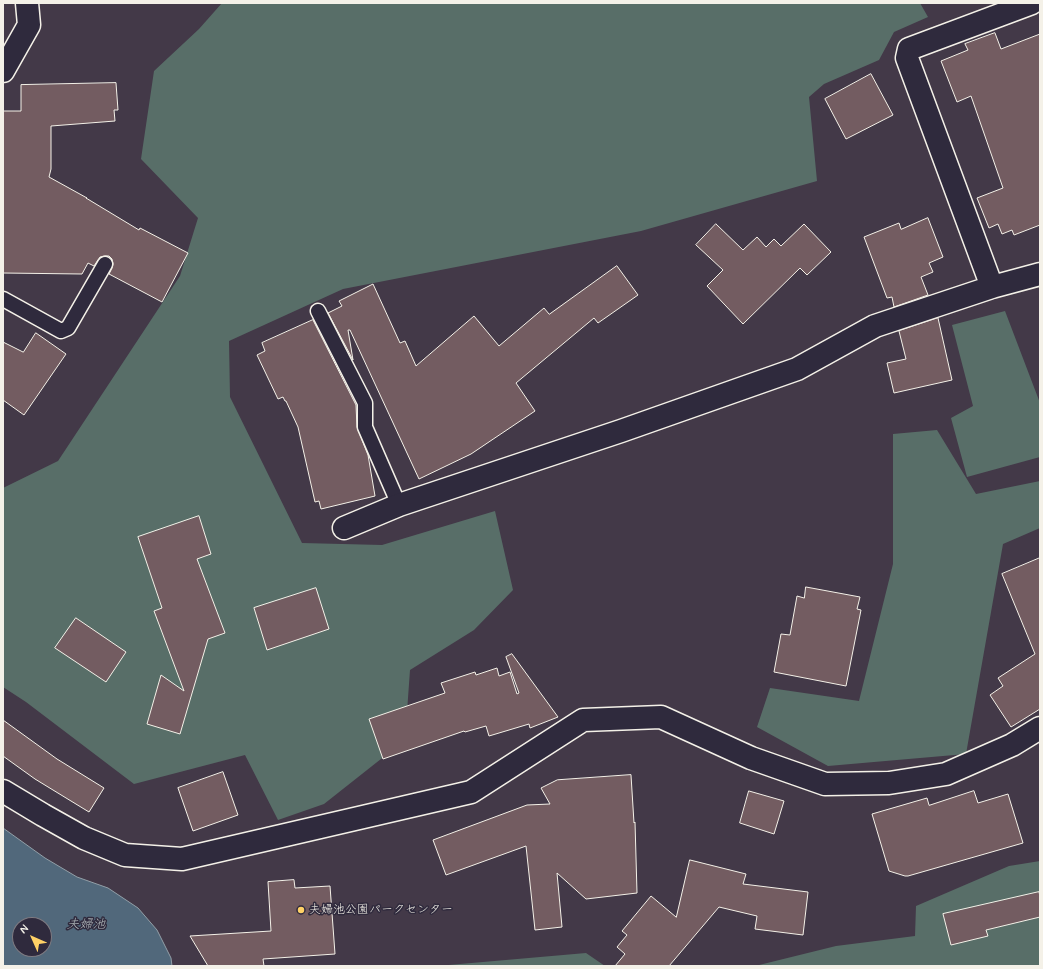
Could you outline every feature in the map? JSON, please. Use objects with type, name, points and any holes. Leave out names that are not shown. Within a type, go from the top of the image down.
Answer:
[{"type":"street","points":[[3,71],[30,25],[26,3]]},
{"type":"street","points":[[992,287],[906,58],[909,49],[1032,3]]},
{"type":"street","points":[[344,528],[399,505],[621,431],[797,369],[874,326],[992,287],[1040,274]]},
{"type":"street","points":[[3,791],[84,838],[126,855],[182,859],[470,792],[583,720],[661,717],[751,758],[825,784],[889,783],[946,774],[1012,746],[1040,728]]},
{"type":"lane","points":[[3,299],[61,331],[68,328],[105,264]]},
{"type":"lane","points":[[318,311],[365,403],[366,427],[399,505]]},
{"type":"green space","points":[[222,3],[920,3],[928,17],[894,32],[879,60],[824,84],[809,97],[817,181],[641,231],[343,289],[229,341],[230,397],[302,543],[382,545],[495,511],[513,590],[474,630],[410,670],[405,740],[324,804],[278,820],[245,755],[134,784],[26,702],[3,687],[3,488],[58,461],[180,276],[198,218],[141,159],[154,71],[199,29]]},
{"type":"green space","points":[[1005,311],[1040,403],[1040,457],[967,477],[951,418],[973,406],[952,325]]},
{"type":"green space","points":[[937,430],[976,494],[1040,481],[1040,528],[1003,544],[966,754],[828,766],[757,727],[770,688],[859,701],[893,564],[893,434]]},
{"type":"green space","points":[[1040,861],[1040,966],[755,966],[836,946],[915,936],[916,906],[1009,866]]},
{"type":"green space","points":[[586,953],[605,966],[437,966]]},
{"type":"water","name":"夫婦池","points":[[3,828],[45,858],[77,877],[108,888],[138,908],[157,930],[171,958],[172,966],[3,966]]},
{"type":"building","points":[[995,33],[1001,49],[1040,34],[1040,225],[1014,235],[1012,230],[1002,234],[998,224],[989,228],[977,198],[1003,188],[971,96],[957,102],[941,61],[968,50],[965,44]]},
{"type":"building","points":[[871,74],[893,115],[846,139],[825,99]]},
{"type":"building","points":[[116,83],[118,110],[114,110],[115,121],[51,126],[51,169],[49,177],[139,230],[140,228],[188,253],[162,302],[109,274],[113,264],[112,259],[109,256],[100,257],[94,266],[88,263],[82,274],[3,273],[3,111],[21,111],[21,85]]},
{"type":"building","points":[[928,218],[943,257],[929,263],[933,272],[921,277],[928,295],[894,307],[892,297],[887,298],[864,237],[899,223],[901,229]]},
{"type":"building","points":[[716,224],[743,250],[757,237],[766,247],[774,239],[781,246],[804,224],[831,252],[807,275],[800,268],[743,324],[707,286],[723,270],[696,245]]},
{"type":"building","points":[[617,266],[638,295],[598,323],[594,318],[516,383],[535,411],[471,454],[419,479],[350,330],[348,330],[353,360],[328,313],[342,306],[339,301],[373,284],[400,343],[405,341],[416,366],[474,316],[499,346],[544,308],[549,314]]},
{"type":"building","points":[[938,318],[952,380],[894,393],[887,363],[906,359],[899,331]]},
{"type":"building","points":[[313,320],[356,405],[357,427],[368,455],[375,496],[321,509],[319,501],[315,502],[298,427],[286,401],[283,397],[278,399],[257,355],[265,351],[262,343]]},
{"type":"building","points":[[36,333],[66,354],[24,415],[3,400],[3,342],[23,352]]},
{"type":"building","points":[[199,516],[211,554],[197,559],[225,633],[208,639],[180,734],[147,724],[161,675],[184,691],[154,611],[162,608],[138,537]]},
{"type":"building","points":[[1040,558],[1040,709],[1011,727],[990,695],[1003,686],[998,678],[1035,654],[1002,574]]},
{"type":"building","points":[[806,587],[860,597],[857,609],[861,610],[846,686],[774,672],[781,634],[790,635],[797,596],[804,598]]},
{"type":"building","points":[[316,588],[329,629],[267,650],[254,608]]},
{"type":"building","points":[[76,618],[126,652],[106,682],[55,648]]},
{"type":"building","points":[[512,654],[558,717],[530,728],[529,724],[489,736],[486,726],[464,731],[383,759],[369,719],[445,693],[441,683],[475,672],[476,675],[497,668],[499,676],[510,672],[517,694],[519,693],[506,657]]},
{"type":"building","points":[[3,720],[57,759],[104,788],[89,812],[35,779],[3,756]]},
{"type":"building","points":[[223,772],[238,815],[193,831],[178,788]]},
{"type":"building","points":[[631,775],[634,823],[635,822],[637,893],[586,899],[557,873],[562,927],[535,930],[526,846],[446,875],[433,840],[527,805],[550,804],[541,788],[557,780]]},
{"type":"building","points":[[749,791],[784,801],[774,834],[740,823]]},
{"type":"building","points":[[974,791],[978,803],[1008,794],[1023,843],[908,876],[889,871],[872,814],[927,798],[929,805]]},
{"type":"building","points":[[690,860],[746,874],[743,884],[808,892],[803,935],[755,929],[757,916],[719,907],[669,966],[615,966],[625,954],[617,947],[627,935],[622,931],[651,896],[676,917]]},
{"type":"building","name":"夫婦池公園パークセンター","points":[[294,880],[295,888],[330,886],[335,954],[263,959],[264,966],[208,966],[190,936],[271,931],[268,882]]},
{"type":"building","points":[[1039,892],[1040,917],[986,930],[988,936],[951,945],[943,914]]},
{"type":"place","name":"夫婦池公園パークセンター","points":[[301,910]]}]
